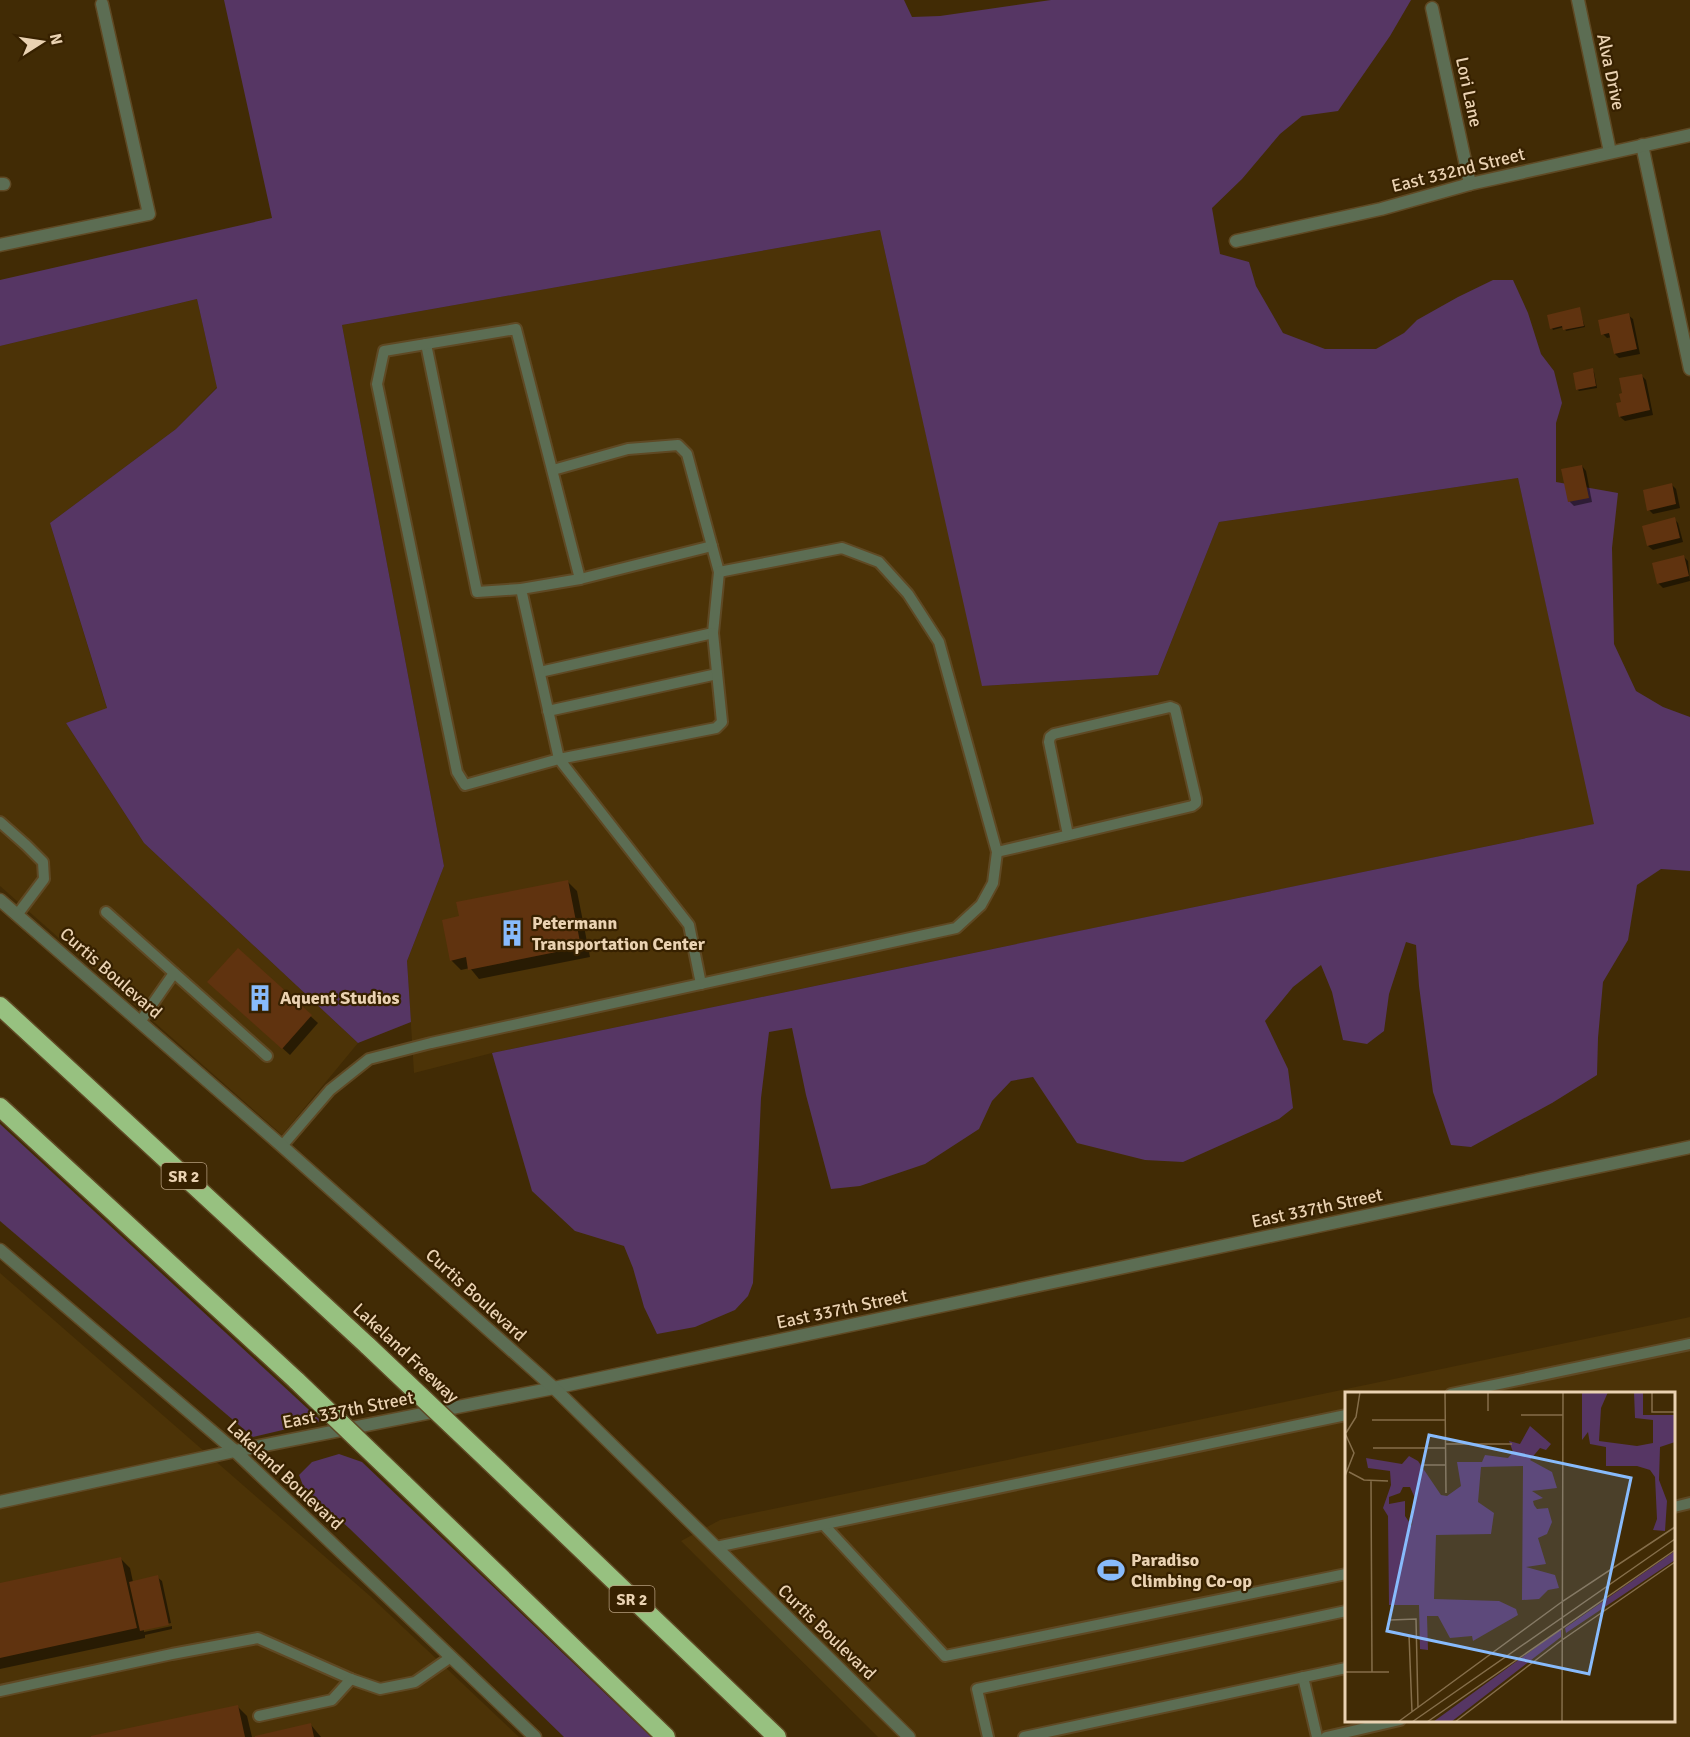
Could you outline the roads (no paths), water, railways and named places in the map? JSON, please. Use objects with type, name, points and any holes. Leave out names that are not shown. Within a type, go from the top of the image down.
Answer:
[{"type":"highway","name":"Lakeland Freeway","points":[[0,1006],[368,1346],[777,1737]]},
{"type":"highway","points":[[0,1107],[297,1381],[666,1737]]},
{"type":"street","name":"Alva Drive","points":[[1578,0],[1610,152]]},
{"type":"street","points":[[0,245],[149,214],[102,4]]},
{"type":"street","name":"Lori Lane","points":[[1432,8],[1470,184]]},
{"type":"street","name":"East 332nd Street","points":[[1236,241],[1381,209],[1470,184],[1690,135]]},
{"type":"street","points":[[1642,145],[1690,369]]},
{"type":"street","name":"Curtis Boulevard","points":[[0,900],[282,1146],[554,1388],[909,1737]]},
{"type":"street","name":"East 337th Street","points":[[0,1502],[235,1451],[554,1388],[1690,1147]]},
{"type":"street","name":"Lakeland Boulevard","points":[[0,1250],[235,1451],[535,1737]]},
{"type":"lane","points":[[552,470],[628,449],[678,444],[687,454],[719,572],[713,633],[722,722],[716,728],[560,759],[465,784],[457,772],[378,384],[384,351],[516,329],[552,470],[580,579]]},
{"type":"lane","points":[[426,344],[477,592],[521,589],[580,579],[712,546]]},
{"type":"lane","points":[[282,1146],[330,1090],[369,1059],[431,1043],[956,928],[981,905],[993,883],[997,852],[939,642],[908,594],[879,562],[842,548],[719,572]]},
{"type":"lane","points":[[521,589],[560,759],[689,925],[701,984]]},
{"type":"lane","points":[[540,672],[713,633]]},
{"type":"lane","points":[[548,711],[717,674]]},
{"type":"lane","points":[[997,852],[1192,806],[1196,803],[1175,709],[1170,707],[1054,734],[1050,737],[1049,742],[1068,835]]},
{"type":"lane","points":[[0,822],[43,862],[44,879],[17,915]]},
{"type":"lane","points":[[106,912],[267,1056]]},
{"type":"lane","points":[[140,1022],[174,973]]},
{"type":"lane","points":[[1461,1392],[1690,1344]]},
{"type":"lane","points":[[716,1547],[1345,1415]]},
{"type":"lane","points":[[1675,1507],[1690,1503]]},
{"type":"lane","points":[[824,1525],[945,1656],[1345,1574]]},
{"type":"lane","points":[[988,1737],[977,1689],[1345,1611]]},
{"type":"lane","points":[[0,1691],[258,1638],[351,1679],[380,1689],[415,1682],[452,1657]]},
{"type":"lane","points":[[1024,1737],[1345,1668]]},
{"type":"lane","points":[[1303,1677],[1317,1737]]},
{"type":"lane","points":[[259,1716],[332,1700],[351,1679]]},
{"type":"lane","points":[[1326,1737],[1391,1722]]},
{"type":"place","name":"Petermann Transportation Center","points":[[512,933]]},
{"type":"place","name":"Aquent Studios","points":[[260,998]]},
{"type":"place","name":"Paradiso Climbing Co-op","points":[[1111,1570]]}]
